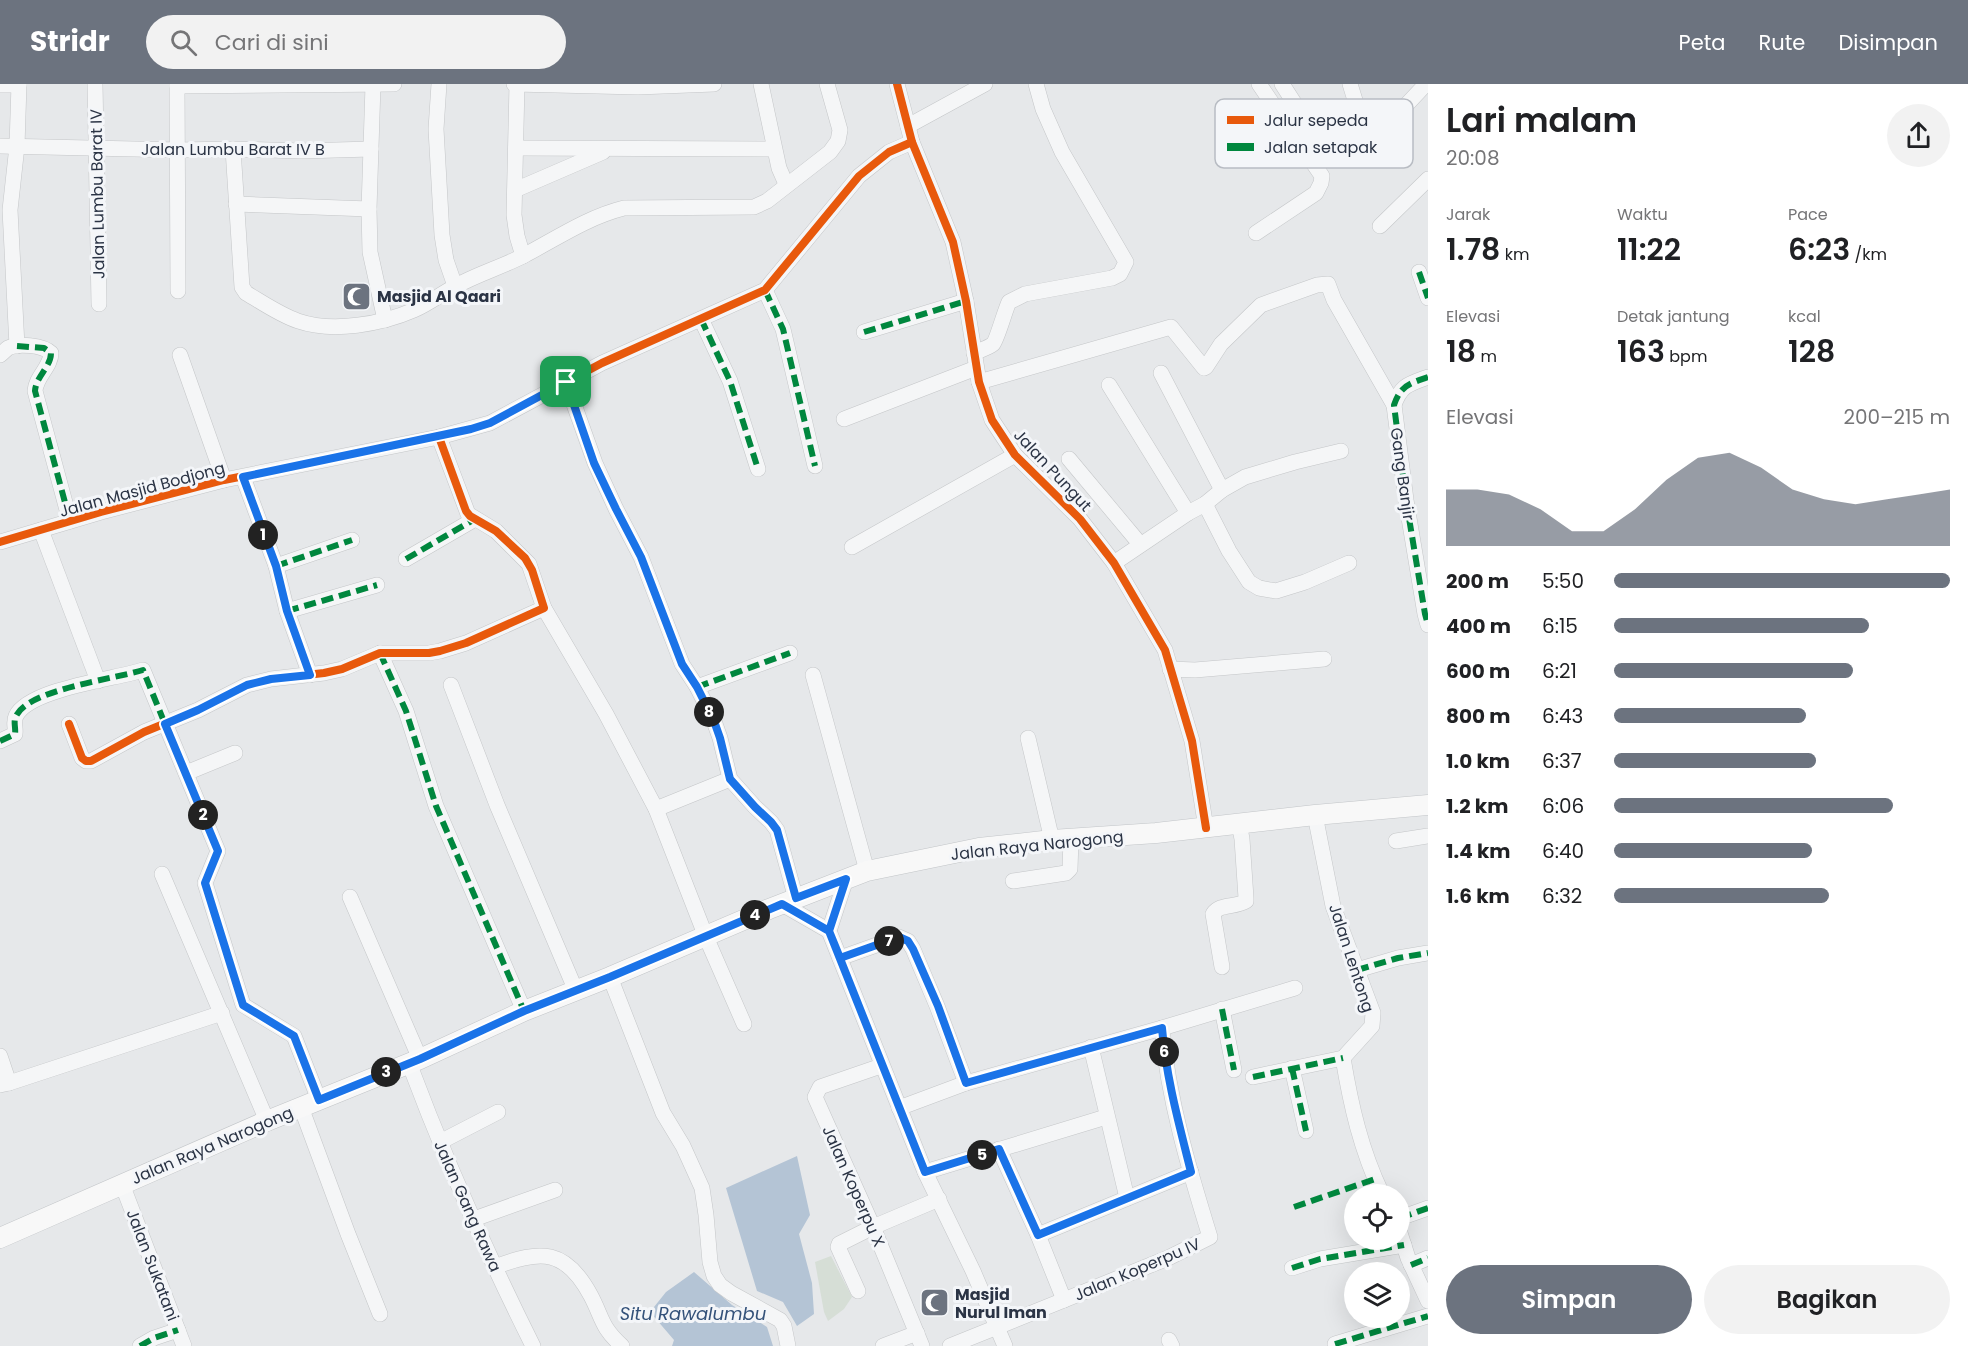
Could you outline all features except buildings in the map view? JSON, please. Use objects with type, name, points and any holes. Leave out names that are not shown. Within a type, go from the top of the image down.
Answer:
[{"type":"main road","name":"Jalan Raya Narogong","points":[[0,1238],[267,1121],[414,1061],[524,1011],[867,871],[979,848],[1061,839],[1156,833],[1428,805]]},
{"type":"street","name":"Jalan Lumbu Barat IV","points":[[95,84],[89,148],[99,304]]},
{"type":"street","points":[[178,291],[177,85],[394,84]]},
{"type":"street","points":[[439,84],[436,129],[442,235],[446,260],[455,286]]},
{"type":"street","points":[[523,256],[514,215],[516,84],[638,87],[714,84]]},
{"type":"street","points":[[761,84],[774,149],[786,184]]},
{"type":"street","points":[[233,149],[242,287],[246,293],[300,322],[339,327],[386,320],[417,309],[455,286],[523,256],[560,235],[614,210],[754,207],[767,201],[830,152],[838,141],[840,130],[826,84]]},
{"type":"street","name":"Jalan Pungut","points":[[897,84],[912,142],[953,242],[966,301],[978,375],[992,420],[1015,455],[1080,519],[1114,563],[1165,650],[1192,741],[1206,828]]},
{"type":"street","points":[[908,126],[985,84]]},
{"type":"street","points":[[974,353],[994,344],[1009,302],[1025,294],[1112,278],[1119,274],[1126,262],[1062,152],[1043,109],[1036,84]]},
{"type":"street","points":[[1260,84],[1270,99]]},
{"type":"street","points":[[1282,84],[1292,99]]},
{"type":"street","points":[[1350,84],[1355,99]]},
{"type":"street","points":[[1412,99],[1426,84]]},
{"type":"street","points":[[0,85],[19,85],[16,146],[5,210],[17,346]]},
{"type":"street","points":[[373,85],[370,252],[386,320]]},
{"type":"street","name":"Jalan Masjid Bodjong","points":[[0,542],[224,480],[439,437],[490,423],[602,363],[765,290],[859,176],[889,152],[912,142]]},
{"type":"street","name":"Jalan Lumbu Barat IV B","points":[[0,146],[301,151],[371,149]]},
{"type":"street","points":[[516,148],[774,149]]},
{"type":"street","points":[[515,190],[609,149]]},
{"type":"street","points":[[1256,233],[1316,193],[1322,176],[1317,168]]},
{"type":"street","points":[[1380,226],[1428,179]]},
{"type":"street","points":[[236,204],[369,209]]},
{"type":"street","points":[[1419,272],[1428,298]]},
{"type":"street","points":[[844,419],[978,375],[1171,327],[1204,368],[1221,344],[1261,305],[1317,285],[1328,284],[1394,405]]},
{"type":"street","points":[[765,290],[783,328],[815,466]]},
{"type":"street","points":[[864,332],[966,301]]},
{"type":"street","points":[[701,319],[730,381],[758,469]]},
{"type":"street","points":[[0,355],[8,348],[17,346],[44,348],[51,353],[51,358],[38,378],[35,391],[70,521]]},
{"type":"street","points":[[180,355],[224,480]]},
{"type":"street","points":[[1161,373],[1222,490]]},
{"type":"street","name":"Gang Banjir","points":[[1428,377],[1407,385],[1399,392],[1394,405],[1428,625]]},
{"type":"street","points":[[566,382],[594,463],[641,557],[682,664],[697,687],[720,738],[730,779],[777,830],[789,901],[829,931],[925,1172],[1005,1346]]},
{"type":"street","points":[[1109,385],[1188,513]]},
{"type":"street","points":[[439,437],[466,511],[496,531],[525,558],[532,570],[544,608],[606,714],[656,809],[706,937],[744,1024]]},
{"type":"street","points":[[1114,563],[1245,477],[1295,462],[1341,452]]},
{"type":"street","points":[[852,547],[1015,455]]},
{"type":"street","points":[[1070,459],[1140,544]]},
{"type":"street","points":[[243,477],[276,566],[287,611],[310,675]]},
{"type":"street","points":[[1205,504],[1229,551],[1249,582],[1259,588],[1276,591],[1305,582],[1349,563]]},
{"type":"street","points":[[406,559],[475,519]]},
{"type":"street","points":[[41,530],[98,681]]},
{"type":"street","points":[[276,566],[352,540]]},
{"type":"street","points":[[287,611],[377,585]]},
{"type":"street","points":[[69,724],[82,758],[89,762],[144,732],[198,710],[247,685],[271,679],[342,669],[380,653],[429,653],[453,648],[544,608]]},
{"type":"street","points":[[380,653],[406,711],[436,806],[524,1011]]},
{"type":"street","points":[[697,687],[790,653]]},
{"type":"street","points":[[1170,669],[1195,670],[1324,659]]},
{"type":"street","points":[[0,741],[15,734],[14,720],[21,708],[27,704],[57,691],[143,670],[218,851],[205,883],[243,1005],[294,1036],[310,1103],[348,1234],[380,1314]]},
{"type":"street","points":[[813,675],[867,871]]},
{"type":"street","points":[[451,685],[497,805],[576,991]]},
{"type":"street","points":[[1013,881],[1066,873],[1070,869],[1029,738]]},
{"type":"street","points":[[186,773],[235,753]]},
{"type":"street","points":[[656,809],[730,779]]},
{"type":"street","name":"Jalan Lentong","points":[[1315,815],[1333,906],[1372,1012],[1372,1026],[1343,1058]]},
{"type":"street","points":[[1222,967],[1213,914],[1220,908],[1243,904],[1246,901],[1239,823]]},
{"type":"street","points":[[1396,841],[1428,836]]},
{"type":"street","points":[[162,874],[267,1121]]},
{"type":"street","points":[[829,931],[846,879]]},
{"type":"street","name":"Jalan Gang Rawa","points":[[350,897],[414,1061],[440,1142],[532,1346]]},
{"type":"street","points":[[840,958],[899,937],[908,941],[938,1006],[966,1083]]},
{"type":"street","points":[[1357,970],[1398,958],[1428,953]]},
{"type":"street","points":[[610,977],[663,1113],[683,1146],[702,1188],[710,1262],[714,1276],[720,1285],[731,1293],[780,1320],[784,1326],[788,1346]]},
{"type":"street","points":[[899,1108],[966,1083],[1295,988]]},
{"type":"street","points":[[1222,1009],[1234,1070]]},
{"type":"street","points":[[0,1056],[5,1084],[222,1012]]},
{"type":"street","points":[[1038,1235],[1191,1172],[1173,1102],[1165,1061],[1162,1028]]},
{"type":"street","points":[[1091,1047],[1127,1198]]},
{"type":"street","points":[[1253,1077],[1343,1058],[1352,1113],[1361,1145],[1378,1184]]},
{"type":"street","name":"Jalan Koperpu X","points":[[881,1066],[820,1087],[815,1097],[873,1227],[919,1340]]},
{"type":"street","points":[[1292,1068],[1306,1131]]},
{"type":"street","points":[[440,1142],[498,1112]]},
{"type":"street","points":[[925,1172],[1106,1117]]},
{"type":"street","points":[[999,1149],[1038,1235],[1064,1300]]},
{"type":"street","name":"Jalan Koperpu IV","points":[[950,1346],[1168,1258],[1210,1237],[1191,1172]]},
{"type":"street","name":"Jalan Sukatani","points":[[122,1184],[184,1346]]},
{"type":"street","points":[[474,1220],[555,1190]]},
{"type":"street","points":[[858,1291],[838,1247],[839,1244],[939,1199]]},
{"type":"street","points":[[1410,1214],[1428,1208]]},
{"type":"street","points":[[1292,1268],[1357,1250]]},
{"type":"street","points":[[1406,1250],[1428,1301]]},
{"type":"street","points":[[495,1267],[517,1258],[542,1255],[566,1263],[579,1275],[607,1332],[622,1346]]},
{"type":"street","points":[[1411,1264],[1428,1258]]},
{"type":"street","points":[[1335,1344],[1428,1316]]},
{"type":"street","points":[[140,1346],[154,1338],[178,1330]]},
{"type":"street","points":[[883,1346],[919,1340]]},
{"type":"shaded area","points":[[831,1256],[852,1297],[844,1309],[828,1321],[824,1312],[815,1262]]},
{"type":"water","points":[[797,1156],[810,1215],[799,1234],[812,1283],[814,1314],[797,1326],[783,1302],[757,1291],[726,1188]]},
{"type":"water","name":"Situ Rawalumbu","points":[[694,1272],[732,1305],[767,1327],[773,1346],[672,1346],[674,1340],[650,1312],[666,1292]]},
{"type":"marked path","points":[[1419,272],[1428,298]]},
{"type":"marked path","points":[[765,290],[783,329],[815,466]]},
{"type":"marked path","points":[[864,332],[966,301]]},
{"type":"marked path","points":[[701,319],[730,381],[758,469]]},
{"type":"marked path","points":[[17,346],[44,348],[51,353],[49,363],[35,391],[70,521]]},
{"type":"marked path","points":[[1428,377],[1406,386],[1394,405],[1406,500],[1428,625]]},
{"type":"marked path","points":[[566,382],[595,463],[641,557],[682,664],[697,687],[714,721],[730,779],[777,830],[796,899]]},
{"type":"marked path","points":[[243,477],[276,566],[287,611],[310,675]]},
{"type":"marked path","points":[[406,559],[475,519]]},
{"type":"marked path","points":[[276,566],[352,540]]},
{"type":"marked path","points":[[287,611],[377,585]]},
{"type":"marked path","points":[[380,653],[406,711],[436,806],[524,1011]]},
{"type":"marked path","points":[[697,687],[790,653]]},
{"type":"marked path","points":[[0,741],[15,734],[16,716],[24,707],[37,699],[74,686],[143,670],[165,724]]},
{"type":"marked path","points":[[1357,970],[1398,958],[1428,953]]},
{"type":"marked path","points":[[1222,1009],[1234,1070]]},
{"type":"marked path","points":[[1253,1077],[1343,1058]]},
{"type":"marked path","points":[[1292,1068],[1306,1131]]},
{"type":"marked path","points":[[1294,1207],[1375,1179]]},
{"type":"marked path","points":[[1410,1214],[1428,1208]]},
{"type":"marked path","points":[[1292,1268],[1320,1259],[1374,1250]]},
{"type":"marked path","points":[[1411,1265],[1428,1258]]},
{"type":"marked path","points":[[1335,1344],[1428,1316]]},
{"type":"marked path","points":[[140,1346],[154,1338],[178,1330]]},
{"type":"cycle path","points":[[897,84],[912,142],[953,242],[966,301],[979,382],[992,420],[1015,455],[1080,519],[1114,563],[1165,650],[1192,741],[1206,828]]},
{"type":"cycle path","points":[[0,542],[101,512],[224,480],[439,437],[490,423],[602,363],[765,290],[859,176],[889,152],[912,142]]},
{"type":"cycle path","points":[[69,724],[82,758],[91,761],[144,732],[198,710],[247,685],[271,679],[342,669],[380,653],[440,651],[466,643],[544,608],[532,570],[525,558],[496,531],[470,516],[466,511],[439,437]]},
{"type":"place","name":"Masjid Al Qaari","points":[[356,296]]},
{"type":"place","name":"Masjid Nurul Iman","points":[[934,1303]]},
{"type":"route","points":[[566,382],[490,423],[471,429],[243,477],[257,521],[276,566],[287,611],[310,675],[271,679],[247,685],[165,724],[218,851],[205,883],[243,1005],[294,1036],[319,1100],[420,1059],[524,1011],[782,904],[829,931],[925,1172],[999,1149],[1038,1235],[1191,1172],[1173,1102],[1165,1061],[1162,1028],[966,1083],[938,1006],[908,941],[899,937],[840,958],[829,931],[846,879],[796,898],[777,830],[730,779],[714,721],[697,687],[682,664],[641,557],[594,463],[566,382]]}]
